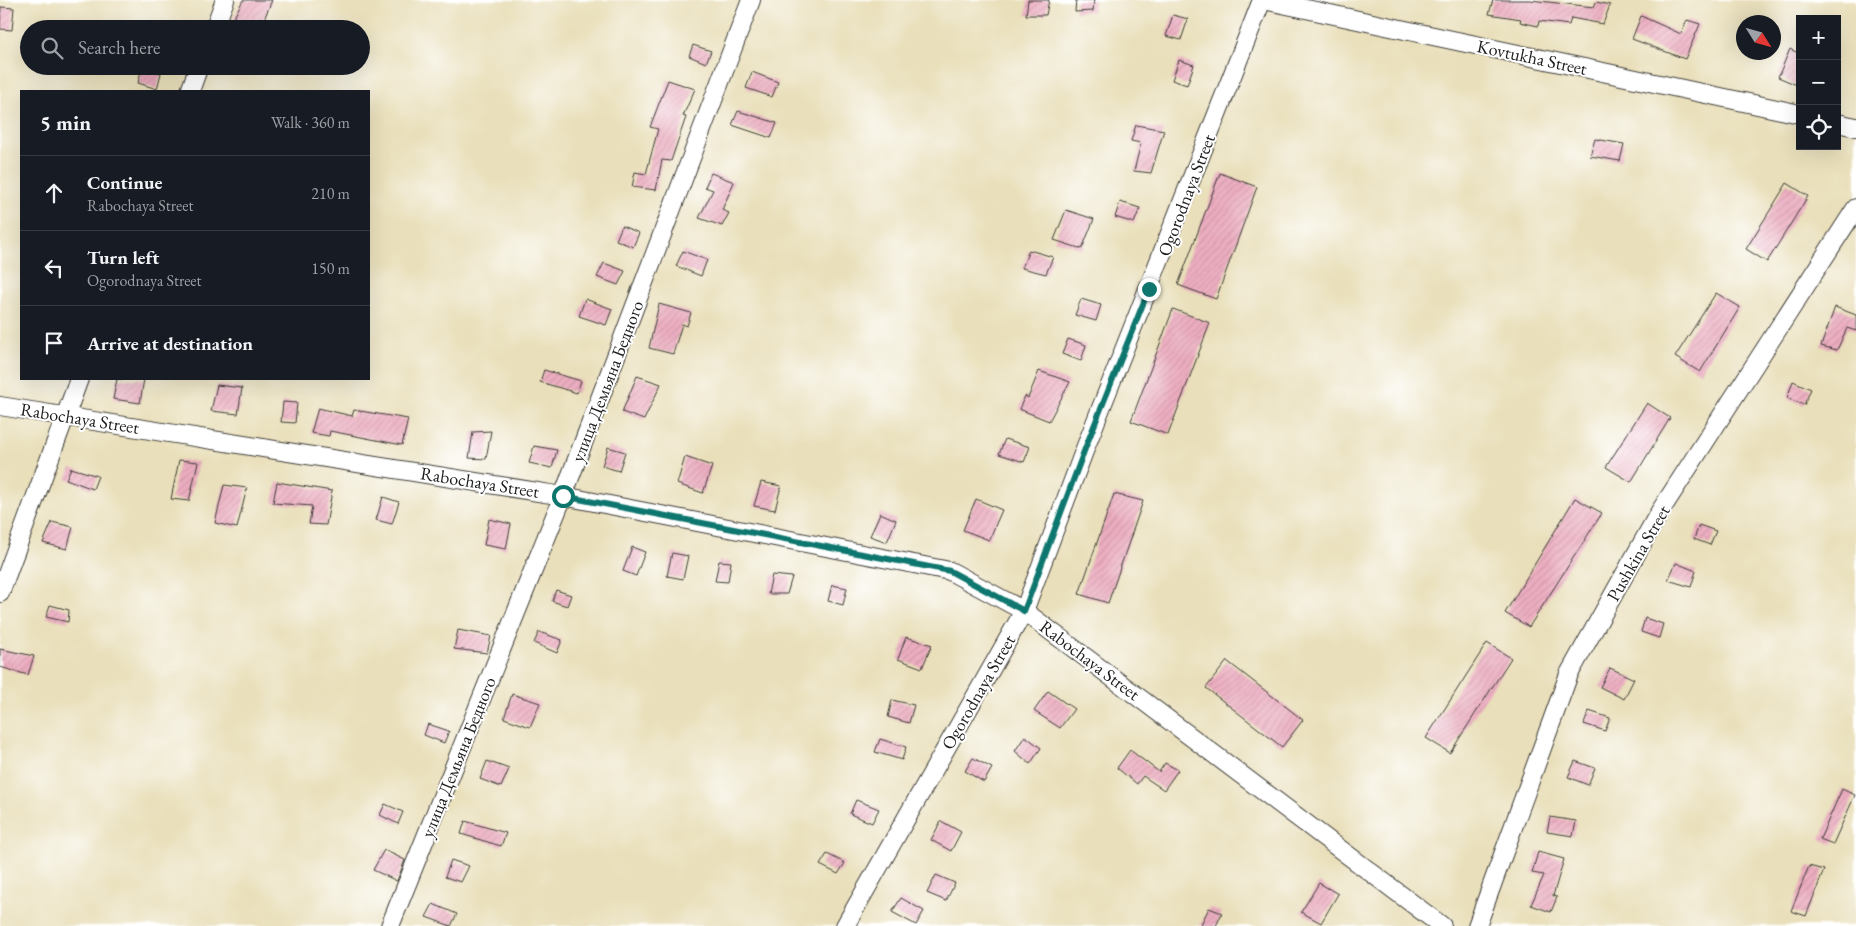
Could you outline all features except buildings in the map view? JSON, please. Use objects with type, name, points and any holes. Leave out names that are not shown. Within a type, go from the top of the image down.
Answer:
[{"type":"street","points":[[217,20],[225,0]]},
{"type":"street","name":"улица Демьяна Бедного","points":[[390,926],[563,496],[751,0]]},
{"type":"street","name":"Kovtukha Street","points":[[1263,0],[1796,113]]},
{"type":"street","name":"Ogorodnaya Street","points":[[845,926],[1024,611],[1086,446],[1263,0]]},
{"type":"street","points":[[190,90],[196,75]]},
{"type":"street","points":[[1841,124],[1856,127]]},
{"type":"street","name":"Pushkina Street","points":[[1477,926],[1569,674],[1659,513],[1856,208]]},
{"type":"street","points":[[0,593],[79,380]]},
{"type":"street","name":"Rabochaya Street","points":[[0,406],[563,496],[950,571],[1024,611],[1442,926]]},
{"type":"route","points":[[563,496],[950,571],[1024,611],[1086,446],[1149,289]]}]
